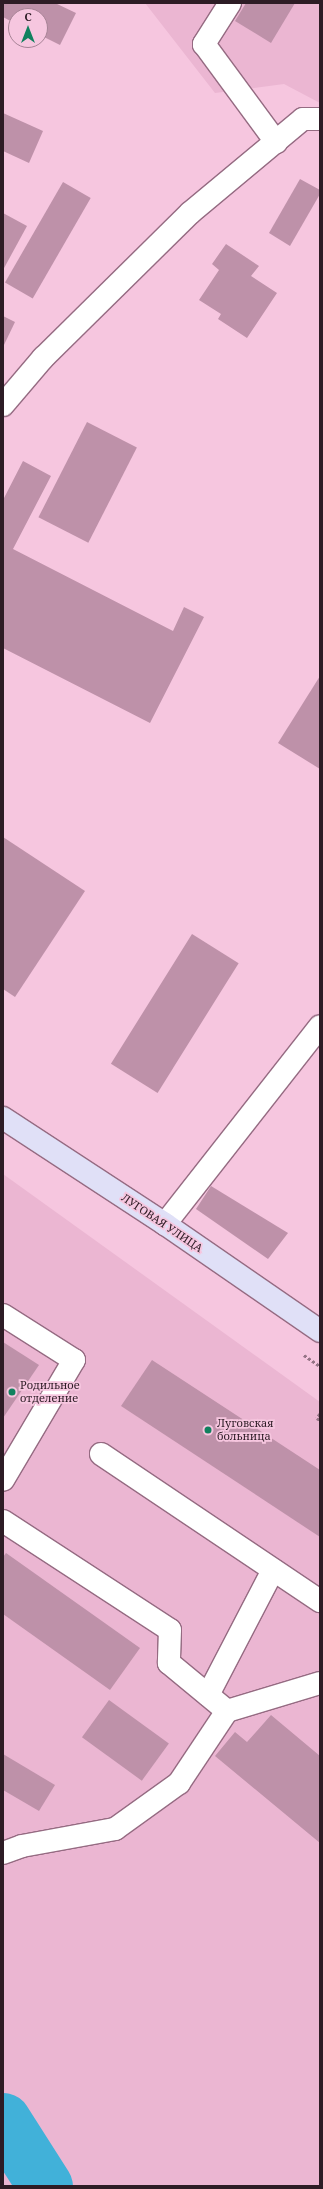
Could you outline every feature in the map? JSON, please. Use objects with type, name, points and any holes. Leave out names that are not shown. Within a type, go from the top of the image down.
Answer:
[{"type":"main road","name":"ЛУГОВАЯ УЛИЦА","points":[[3,1118],[165,1224],[320,1331]]},
{"type":"street","points":[[230,3],[204,44],[276,142]]},
{"type":"street","points":[[3,405],[43,358],[190,213],[303,119],[320,119]]},
{"type":"street","points":[[165,1224],[320,1026]]},
{"type":"street","points":[[3,1315],[74,1360],[3,1480]]},
{"type":"street","points":[[101,1454],[320,1601]]},
{"type":"street","points":[[3,1522],[170,1630],[169,1663],[227,1711]]},
{"type":"street","points":[[208,1695],[273,1570]]},
{"type":"street","points":[[3,1853],[22,1846],[115,1829],[179,1783],[227,1711],[320,1683]]},
{"type":"path","points":[[320,1414],[317,1418],[320,1420]]},
{"type":"shaded area","points":[[145,3],[320,3],[320,103],[284,84],[215,93]]},
{"type":"shaded area","points":[[3,1174],[320,1402],[320,2186],[3,2186]]},
{"type":"building","points":[[3,3],[55,3],[76,13],[60,45],[48,39],[48,8],[8,8],[8,20],[3,17]]},
{"type":"building","points":[[246,3],[295,3],[271,43],[235,21]]},
{"type":"building","points":[[3,113],[43,131],[29,163],[3,151]]},
{"type":"building","points":[[300,179],[320,190],[320,194],[290,246],[269,233]]},
{"type":"building","points":[[63,182],[91,198],[33,298],[5,282]]},
{"type":"building","points":[[3,213],[27,226],[3,270]]},
{"type":"building","points":[[226,244],[259,266],[251,276],[277,293],[247,338],[218,319],[221,314],[199,300],[219,270],[212,264]]},
{"type":"building","points":[[3,316],[15,322],[3,347]]},
{"type":"building","points":[[87,422],[137,447],[88,543],[38,517]]},
{"type":"building","points":[[23,461],[51,476],[13,549],[173,631],[184,607],[204,617],[150,723],[3,648],[3,500]]},
{"type":"building","points":[[320,676],[320,769],[278,743]]},
{"type":"building","points":[[3,837],[85,891],[15,997],[3,989]]},
{"type":"building","points":[[192,934],[239,963],[158,1093],[111,1064]]},
{"type":"building","points":[[211,1186],[288,1233],[268,1259],[196,1209]]},
{"type":"building","name":"Родильное отделение","points":[[3,1342],[39,1365],[3,1418]]},
{"type":"building","name":"Луговская больница","points":[[152,1360],[320,1470],[320,1537],[121,1406]]},
{"type":"building","points":[[6,1553],[140,1648],[110,1690],[3,1614],[3,1557]]},
{"type":"building","points":[[109,1700],[169,1743],[142,1781],[82,1737]]},
{"type":"building","points":[[271,1715],[320,1756],[320,1843],[215,1756],[235,1732],[247,1742]]},
{"type":"building","points":[[3,1754],[55,1785],[39,1811],[3,1790]]},
{"type":"waterway","points":[[3,2120],[45,2186]]},
{"type":"place","name":"Родильное отделение","points":[[12,1392]]},
{"type":"place","name":"Луговская больница","points":[[208,1430]]}]
